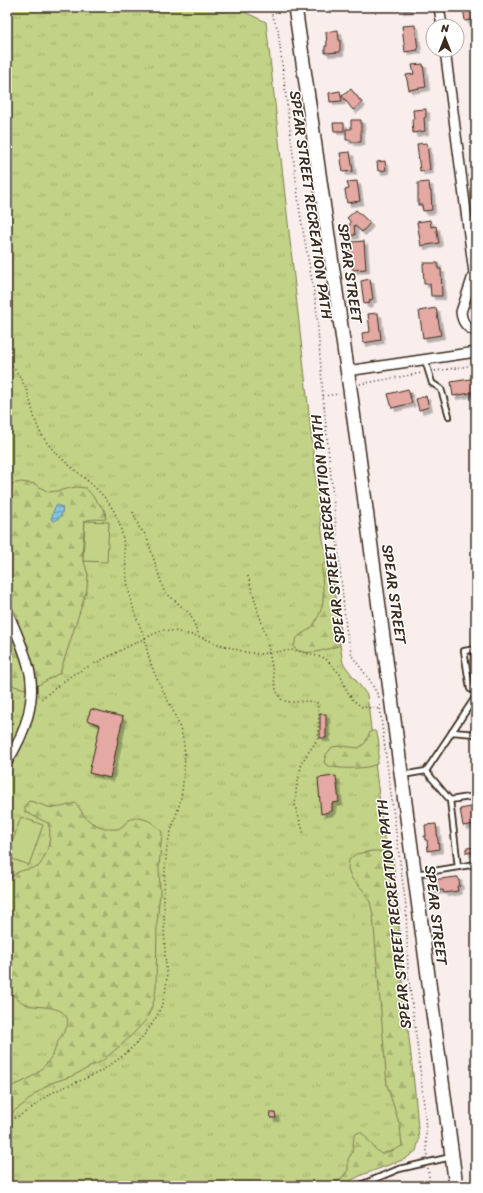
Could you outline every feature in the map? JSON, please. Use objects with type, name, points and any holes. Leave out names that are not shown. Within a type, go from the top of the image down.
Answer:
[{"type":"main road","name":"SPEAR STREET","points":[[295,7],[350,389],[387,709],[402,775],[456,1186]]},
{"type":"street","points":[[439,7],[441,18]]},
{"type":"street","points":[[446,58],[475,274],[461,312],[465,324],[469,328],[476,331]]},
{"type":"street","points":[[347,371],[476,352]]},
{"type":"street","points":[[7,610],[28,666],[32,696],[22,736],[7,762]]},
{"type":"lane","points":[[425,360],[432,383],[441,389],[449,416]]},
{"type":"lane","points":[[476,649],[464,651],[470,689],[476,691]]},
{"type":"lane","points":[[402,775],[426,770],[476,696]]},
{"type":"lane","points":[[452,732],[476,734]]},
{"type":"lane","points":[[426,770],[450,800],[458,867]]},
{"type":"lane","points":[[450,800],[476,796]]},
{"type":"lane","points":[[415,874],[476,864]]},
{"type":"lane","points":[[358,1186],[399,1168],[428,1163],[453,1156]]},
{"type":"path","name":"SPEAR STREET RECREATION PATH","points":[[269,7],[278,30],[300,213],[316,304],[323,396],[346,628],[352,656],[369,679],[380,700],[387,709],[382,726],[406,907],[408,973],[418,1043],[430,1186]]},
{"type":"path","points":[[7,360],[23,383],[42,437],[59,458],[95,489],[114,510],[121,531],[132,606],[145,638],[146,652],[154,673],[182,732],[184,747],[184,770],[180,801],[167,843],[165,859],[164,919],[166,986],[163,1004],[156,1019],[142,1038],[107,1068],[64,1086],[45,1097],[27,1111],[7,1122]]},
{"type":"path","points":[[323,396],[339,395],[360,384],[476,365]]},
{"type":"path","points":[[133,512],[139,527],[146,535],[164,591],[190,614],[199,637]]},
{"type":"path","points":[[248,576],[270,653],[276,690],[281,700],[292,702],[310,700],[317,703],[319,714],[318,738],[302,762],[296,791],[295,806],[304,834]]},
{"type":"path","points":[[41,699],[72,675],[163,630],[199,637],[245,652],[260,654],[293,650],[325,658],[340,674],[353,700],[362,707],[387,709]]},
{"type":"green space","points":[[7,7],[234,7],[266,22],[322,532],[343,663],[367,695],[393,913],[410,1150],[338,1186],[7,1186]]},
{"type":"green space","points":[[21,482],[35,484],[48,492],[76,487],[86,488],[105,511],[106,519],[93,519],[85,521],[82,554],[88,575],[87,589],[60,673],[29,690],[14,686],[7,676],[7,485]]},
{"type":"green space","points":[[85,521],[109,522],[107,562],[83,561]]},
{"type":"green space","points":[[325,563],[331,564],[333,570],[341,641],[338,646],[321,651],[299,651],[294,648],[297,637],[312,627],[323,603],[322,566]]},
{"type":"green space","points":[[375,731],[377,734],[379,743],[377,764],[362,768],[343,768],[328,766],[324,763],[326,755],[332,747],[341,746],[359,748],[365,743],[370,732]]},
{"type":"green space","points":[[29,801],[51,808],[62,807],[75,803],[88,820],[106,828],[118,829],[129,820],[138,818],[147,820],[156,825],[162,832],[159,868],[160,892],[157,923],[156,988],[154,1001],[147,1019],[128,1039],[102,1061],[72,1076],[51,1083],[7,1116],[7,1087],[22,1082],[35,1075],[46,1064],[54,1052],[68,1022],[63,1012],[54,1008],[26,1004],[7,989],[7,882],[17,873],[38,867],[46,852],[50,834],[48,823],[25,812],[25,805]]},
{"type":"green space","points":[[21,817],[43,825],[29,865],[7,857]]},
{"type":"green space","points":[[372,851],[387,853],[393,859],[399,910],[399,940],[402,975],[419,1140],[416,1151],[405,1159],[362,1175],[343,1186],[328,1186],[340,1180],[348,1170],[348,1159],[352,1153],[354,1136],[357,1133],[361,1132],[381,1154],[402,1146],[400,1126],[387,1085],[373,915],[370,902],[363,890],[352,879],[348,869],[349,860],[356,854]]},
{"type":"water","points":[[57,505],[62,507],[62,513],[60,517],[54,521],[51,519]]},
{"type":"building","points":[[400,7],[411,7],[411,9],[400,10]]},
{"type":"building","points":[[463,7],[476,7],[476,19],[465,21]]},
{"type":"building","points":[[415,25],[418,50],[405,52],[402,26]]},
{"type":"building","points":[[338,30],[340,52],[325,53],[325,46],[327,46],[326,32]]},
{"type":"building","points":[[423,64],[426,87],[409,90],[406,75],[414,74],[412,65]]},
{"type":"building","points":[[351,89],[362,103],[353,110],[342,96]]},
{"type":"building","points":[[340,91],[342,101],[330,102],[329,93]]},
{"type":"building","points":[[426,109],[426,117],[424,118],[425,131],[413,133],[413,110]]},
{"type":"building","points":[[351,120],[361,120],[361,142],[351,142],[351,140],[346,140],[346,129],[351,129]]},
{"type":"building","points":[[333,123],[344,123],[344,131],[334,131]]},
{"type":"building","points":[[427,143],[430,170],[420,171],[417,144]]},
{"type":"building","points":[[350,152],[353,171],[343,172],[340,153]]},
{"type":"building","points":[[385,161],[386,170],[378,171],[377,162]]},
{"type":"building","points":[[357,181],[360,201],[347,203],[345,190],[349,189],[347,182]]},
{"type":"building","points":[[429,182],[432,210],[423,211],[422,205],[418,205],[418,183]]},
{"type":"building","points":[[356,210],[370,223],[362,232],[354,225],[355,235],[346,236],[345,226],[350,225],[350,221],[347,218]]},
{"type":"building","points":[[430,220],[431,227],[436,226],[439,243],[421,246],[417,222]]},
{"type":"building","points":[[364,241],[366,269],[353,270],[349,249],[351,249],[351,242]]},
{"type":"building","points":[[423,263],[438,263],[438,269],[441,269],[442,296],[431,296],[430,284],[424,284]]},
{"type":"building","points":[[370,279],[373,299],[369,300],[370,303],[364,304],[361,281]]},
{"type":"building","points":[[436,308],[441,335],[423,338],[419,311]]},
{"type":"building","points":[[378,313],[381,340],[363,343],[362,333],[370,332],[368,314]]},
{"type":"building","points":[[476,378],[476,392],[453,396],[451,382]]},
{"type":"building","points":[[408,389],[412,403],[392,408],[388,394]]},
{"type":"building","points":[[426,396],[429,407],[419,410],[416,399]]},
{"type":"building","points":[[476,653],[476,684],[475,684],[470,654]]},
{"type":"building","points":[[91,709],[123,717],[110,778],[89,773],[100,725],[87,720]]},
{"type":"building","points":[[320,714],[326,714],[326,738],[320,738]]},
{"type":"building","points":[[336,776],[339,802],[332,803],[332,811],[321,814],[318,778]]},
{"type":"building","points":[[476,806],[476,824],[463,826],[460,809]]},
{"type":"building","points":[[436,824],[439,849],[428,851],[427,840],[425,840],[424,836],[426,836],[425,825]]},
{"type":"building","points":[[476,847],[476,852],[466,853],[466,848]]},
{"type":"building","points":[[458,877],[460,886],[457,886],[458,891],[444,893],[443,890],[431,891],[430,887],[433,887],[432,880]]},
{"type":"building","points":[[270,1113],[275,1113],[276,1118],[271,1118]]}]
